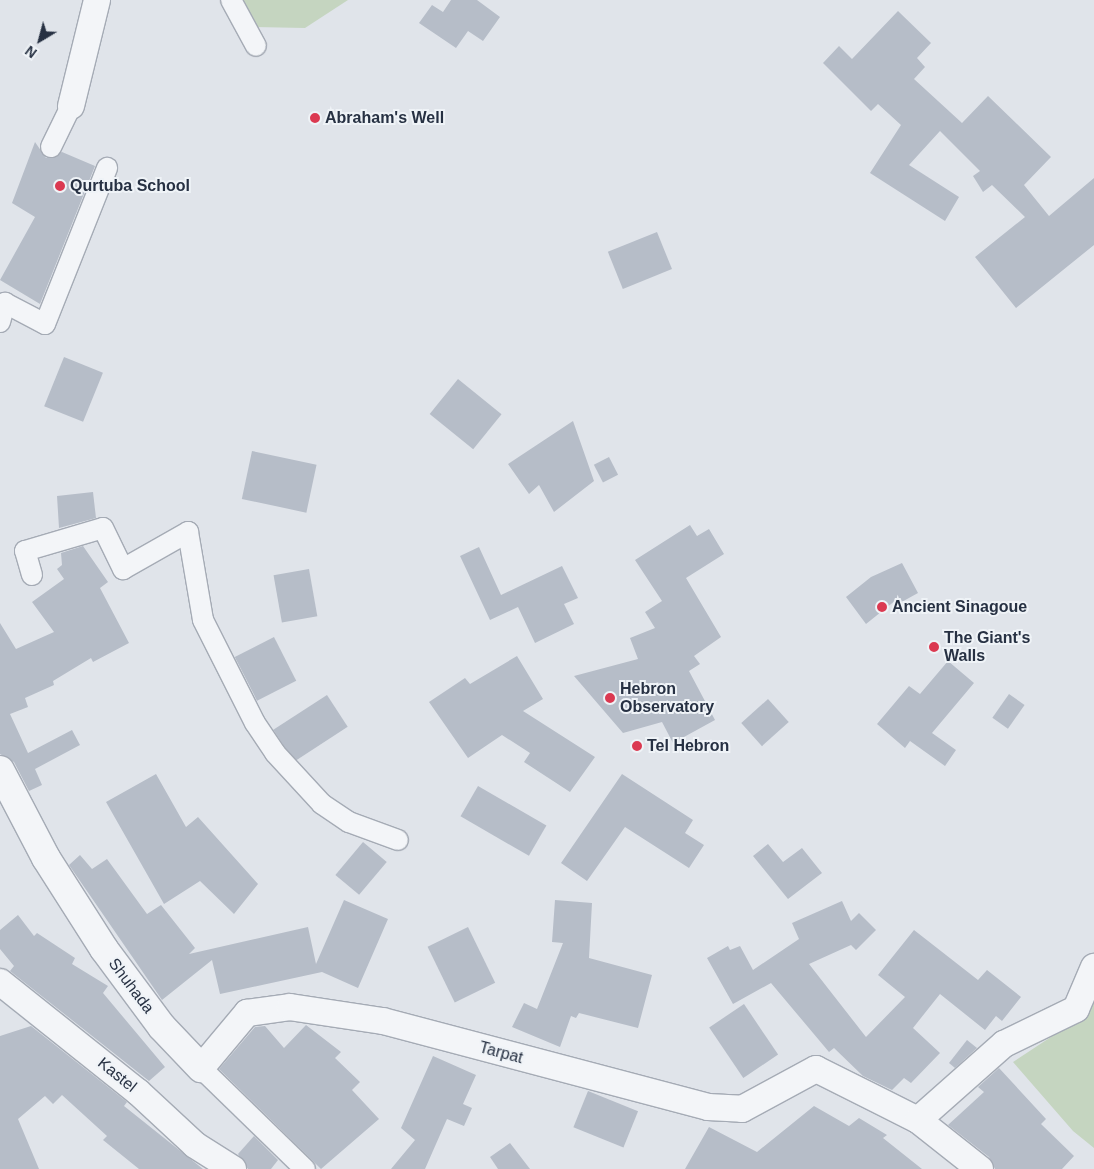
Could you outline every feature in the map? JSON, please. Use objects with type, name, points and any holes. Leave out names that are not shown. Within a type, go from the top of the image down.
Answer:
[{"type":"street","points":[[52,147],[71,106],[97,0]]},
{"type":"street","points":[[231,0],[256,46]]},
{"type":"street","points":[[0,322],[5,303],[44,324],[107,168]]},
{"type":"street","points":[[32,575],[25,551],[103,528],[123,569],[188,532],[202,620],[255,724],[322,804],[349,822],[398,840]]},
{"type":"street","name":"Shuhada","points":[[0,770],[46,858],[104,949],[162,1027],[201,1068],[305,1169]]},
{"type":"street","points":[[980,1169],[918,1120],[1004,1044],[1076,1009],[1094,967]]},
{"type":"street","name":"Kastel","points":[[0,982],[138,1092],[195,1145],[233,1169]]},
{"type":"street","name":"Tarpat","points":[[201,1068],[247,1013],[290,1007],[383,1021],[708,1107],[742,1109],[816,1069],[918,1120]]},
{"type":"green space","points":[[220,0],[348,0],[305,28],[247,27]]},
{"type":"green space","points":[[1094,1001],[1094,1148],[1073,1131],[1013,1062],[1057,1033]]},
{"type":"building","points":[[451,0],[477,0],[500,17],[483,41],[468,31],[456,48],[419,23],[432,5],[443,12]]},
{"type":"building","points":[[898,11],[931,43],[917,58],[925,67],[914,79],[962,123],[988,96],[1051,157],[1024,185],[1049,216],[1094,178],[1094,245],[1016,308],[975,257],[1025,217],[992,185],[983,192],[973,176],[980,171],[940,131],[909,165],[959,197],[945,221],[870,173],[901,125],[878,104],[871,111],[823,63],[839,46],[852,59]]},
{"type":"building","points":[[35,142],[46,158],[62,152],[95,166],[40,304],[0,280],[35,217],[12,203]]},
{"type":"building","points":[[657,232],[672,269],[623,289],[608,252]]},
{"type":"building","points":[[64,357],[103,373],[83,422],[44,406]]},
{"type":"building","points":[[458,379],[502,414],[473,449],[430,414]]},
{"type":"building","points":[[573,421],[594,481],[554,512],[539,485],[529,494],[508,464]]},
{"type":"building","points":[[252,451],[317,465],[306,513],[242,499]]},
{"type":"building","points":[[609,457],[618,475],[603,483],[594,465]]},
{"type":"building","points":[[93,492],[96,518],[59,528],[57,496]]},
{"type":"building","points":[[690,525],[697,536],[709,529],[724,554],[686,578],[721,637],[694,656],[700,664],[689,671],[715,720],[673,743],[662,722],[623,733],[574,676],[638,659],[630,638],[655,628],[645,612],[662,601],[635,560]]},
{"type":"building","points":[[83,546],[108,582],[100,588],[129,643],[93,662],[91,658],[53,681],[54,685],[25,698],[28,707],[10,714],[28,753],[72,730],[80,745],[35,769],[42,785],[29,791],[14,762],[0,754],[0,623],[16,649],[54,632],[32,602],[64,579],[57,569],[62,565],[61,553]]},
{"type":"building","points":[[479,547],[501,595],[562,566],[578,598],[564,604],[574,624],[535,643],[518,607],[490,620],[460,556]]},
{"type":"building","points":[[902,563],[918,593],[898,604],[896,600],[866,624],[846,597],[871,577]]},
{"type":"building","points":[[309,569],[317,616],[282,623],[274,575]]},
{"type":"building","points":[[274,637],[296,681],[257,701],[235,657]]},
{"type":"building","points":[[517,656],[543,699],[523,711],[595,757],[570,792],[524,762],[530,753],[502,735],[468,758],[429,702],[465,678],[470,684]]},
{"type":"building","points":[[948,661],[974,683],[932,733],[956,750],[945,766],[910,741],[905,748],[877,724],[909,686],[920,694]]},
{"type":"building","points":[[1009,694],[1025,705],[1008,729],[992,718]]},
{"type":"building","points":[[327,695],[348,727],[294,762],[273,730]]},
{"type":"building","points":[[768,699],[789,722],[762,746],[741,723]]},
{"type":"building","points":[[156,774],[186,827],[198,817],[258,884],[234,914],[200,881],[164,904],[106,802]]},
{"type":"building","points":[[622,774],[693,820],[685,833],[704,845],[689,868],[625,827],[587,881],[561,863]]},
{"type":"building","points":[[478,786],[546,825],[529,856],[460,816]]},
{"type":"building","points":[[363,842],[387,862],[359,895],[335,875]]},
{"type":"building","points":[[768,844],[783,862],[802,848],[822,873],[788,899],[753,856]]},
{"type":"building","points":[[80,855],[92,869],[107,859],[147,914],[161,905],[195,948],[189,954],[308,927],[316,964],[344,900],[388,919],[358,988],[322,972],[220,994],[212,960],[162,1000],[69,865]]},
{"type":"building","points":[[555,900],[592,903],[589,958],[652,975],[638,1028],[579,1013],[576,1018],[571,1016],[560,1047],[512,1027],[524,1003],[537,1009],[563,943],[552,942]]},
{"type":"building","points":[[842,901],[851,921],[859,913],[876,930],[856,950],[851,945],[809,964],[866,1037],[905,997],[878,975],[914,930],[978,980],[987,970],[1021,997],[1002,1021],[996,1016],[985,1030],[940,994],[913,1028],[940,1053],[911,1083],[904,1078],[892,1090],[863,1076],[834,1048],[829,1052],[771,983],[733,1004],[707,958],[728,946],[730,950],[740,946],[753,970],[799,939],[792,923]]},
{"type":"building","points":[[18,915],[34,936],[37,933],[75,958],[72,964],[108,986],[103,993],[165,1067],[149,1081],[10,971],[14,966],[0,949],[0,930]]},
{"type":"building","points":[[468,927],[495,983],[455,1002],[428,947]]},
{"type":"building","points":[[744,1004],[778,1055],[743,1078],[709,1027]]},
{"type":"building","points":[[306,1025],[341,1052],[335,1058],[360,1082],[352,1090],[379,1119],[321,1169],[219,1069],[255,1027],[265,1026],[284,1048]]},
{"type":"building","points":[[31,1026],[127,1102],[124,1106],[203,1169],[139,1169],[103,1140],[107,1136],[62,1095],[53,1104],[45,1096],[18,1119],[39,1169],[0,1169],[0,1036]]},
{"type":"building","points":[[967,1040],[977,1048],[955,1068],[949,1063]]},
{"type":"building","points":[[433,1056],[476,1075],[463,1104],[472,1108],[464,1126],[447,1119],[425,1169],[391,1169],[415,1140],[401,1128]]},
{"type":"building","points":[[999,1068],[1046,1119],[1041,1124],[1074,1156],[1062,1169],[995,1169],[989,1157],[948,1125],[984,1092],[978,1087]]},
{"type":"building","points":[[588,1091],[638,1111],[623,1147],[573,1127]]},
{"type":"building","points":[[814,1106],[849,1126],[859,1118],[887,1135],[883,1138],[922,1169],[685,1169],[709,1127],[757,1152]]},
{"type":"building","points":[[254,1136],[278,1160],[271,1169],[248,1169],[238,1154]]},
{"type":"building","points":[[510,1143],[530,1169],[498,1169],[490,1157]]},
{"type":"place","name":"Abraham's Well","points":[[315,118]]},
{"type":"place","name":"Qurtuba School","points":[[60,186]]},
{"type":"place","name":"Ancient Sinagoue","points":[[882,607]]},
{"type":"place","name":"The Giant's Walls","points":[[934,647]]},
{"type":"place","name":"Hebron Observatory","points":[[610,698]]},
{"type":"place","name":"Tel Hebron","points":[[637,746]]}]
